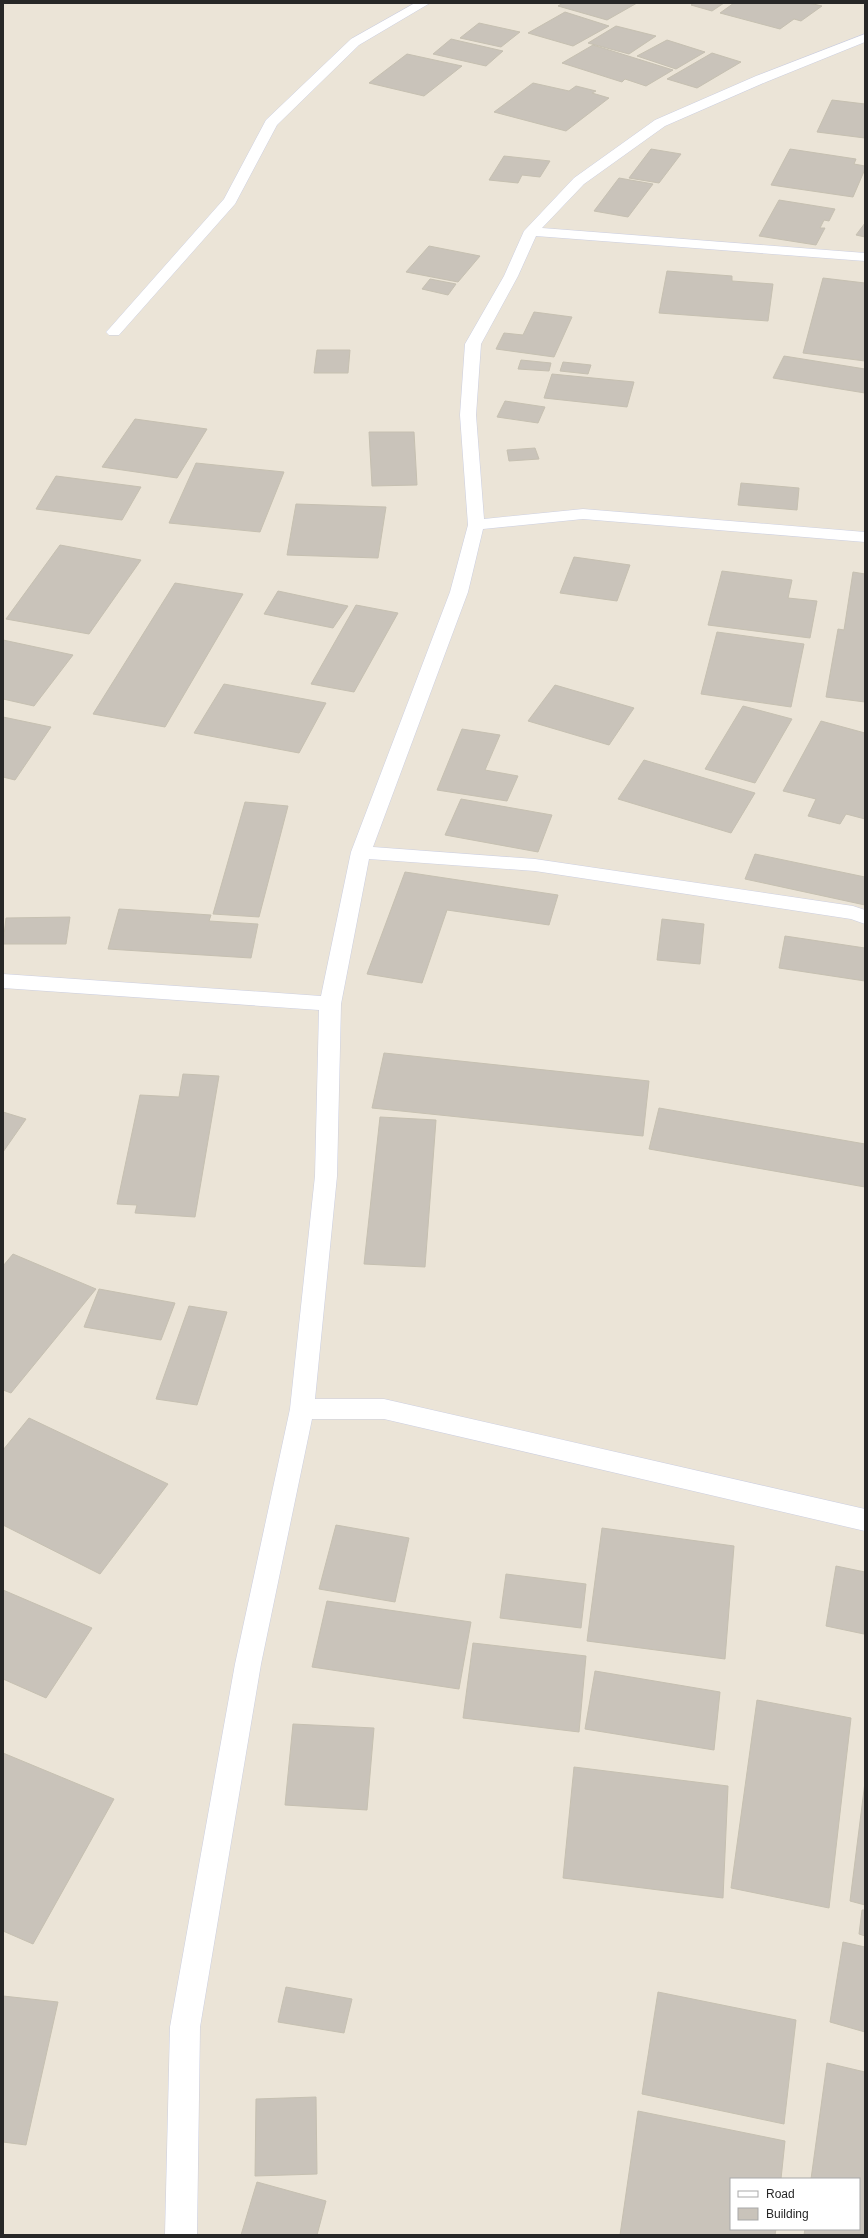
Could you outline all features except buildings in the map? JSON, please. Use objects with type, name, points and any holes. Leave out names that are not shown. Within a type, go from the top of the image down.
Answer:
[{"type":"street","points":[[114,332],[230,201],[271,123],[355,42],[424,3]]},
{"type":"street","points":[[181,2235],[185,2027],[248,1664],[302,1409],[326,1176],[330,1004],[361,852],[459,592],[476,524],[468,415],[473,344],[511,276],[531,231],[579,181],[660,123],[761,79],[865,38]]},
{"type":"street","points":[[531,231],[865,257]]},
{"type":"street","points":[[476,524],[583,514],[865,537]]},
{"type":"street","points":[[361,852],[535,865],[853,913],[865,917]]},
{"type":"street","points":[[3,981],[330,1004]]},
{"type":"street","points":[[302,1409],[384,1409],[865,1520]]}]
